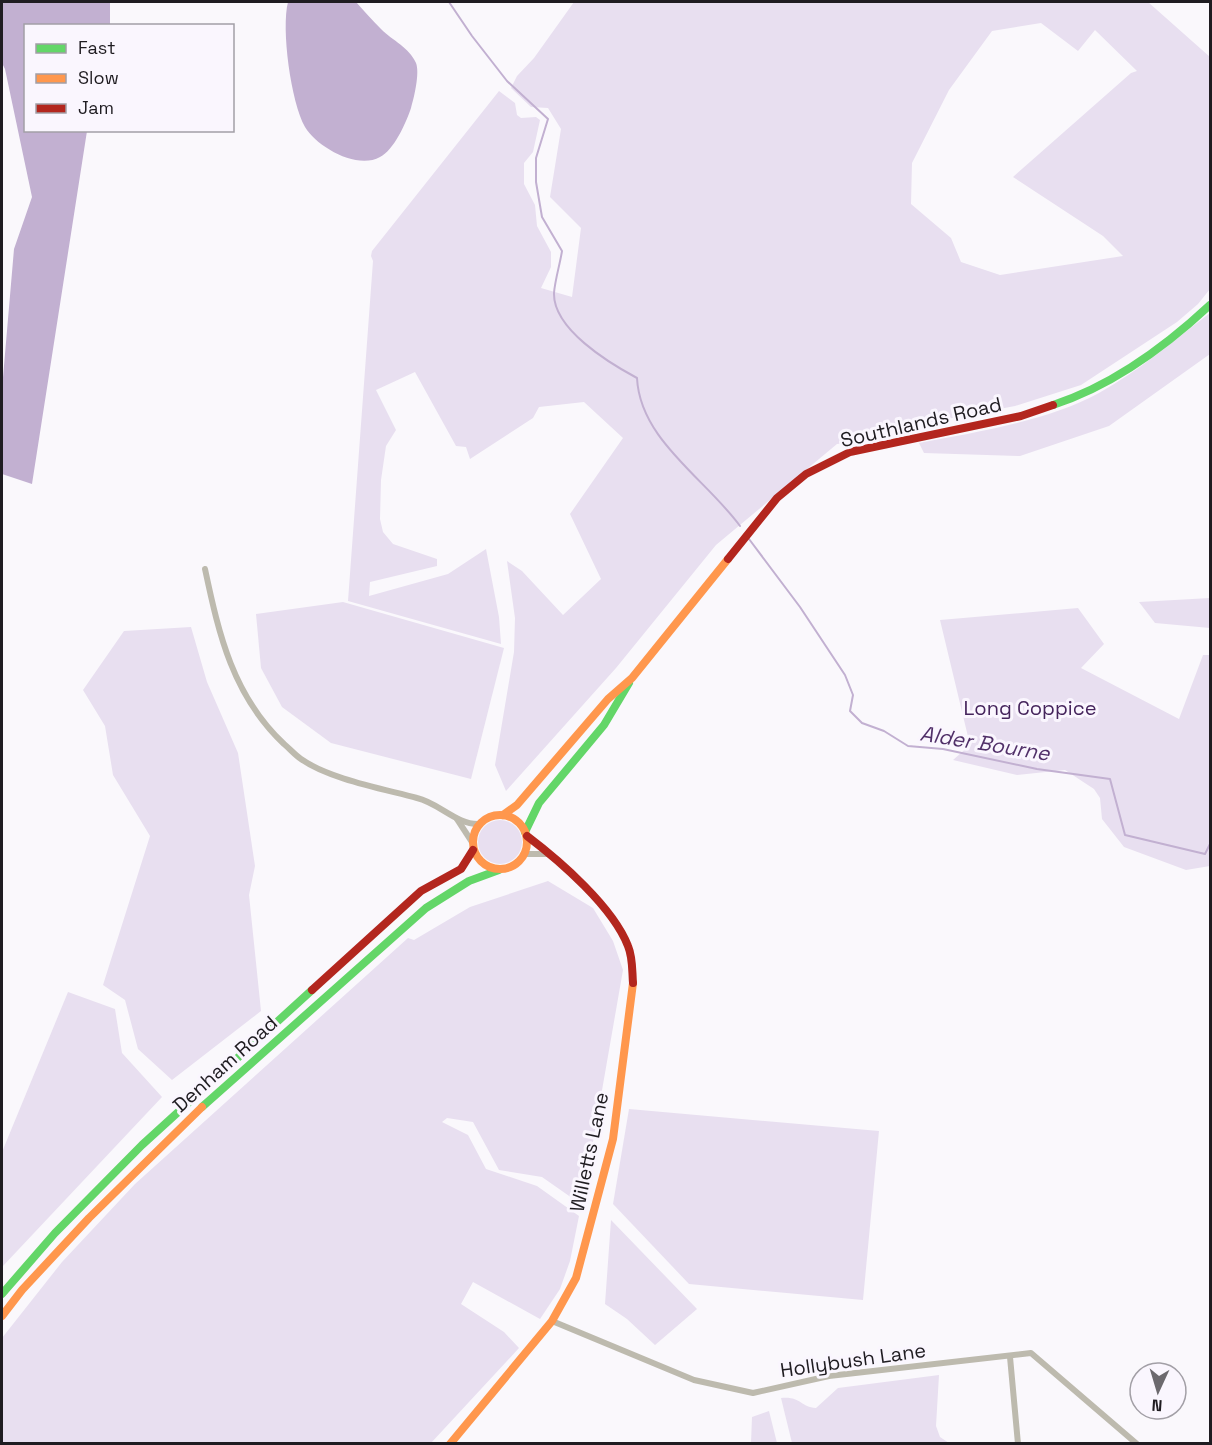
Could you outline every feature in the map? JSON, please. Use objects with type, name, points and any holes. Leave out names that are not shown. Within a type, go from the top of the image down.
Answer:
[{"type":"main road","name":"Southlands Road","points":[[632,678],[777,498],[806,474],[850,452],[1021,416],[1078,397],[1140,361],[1182,331],[1210,305]]},
{"type":"main road","points":[[632,678],[619,705],[590,744],[535,807],[526,834],[525,854],[514,866],[499,870],[483,864],[473,846],[474,832],[479,824],[488,818],[503,815],[522,799],[608,699],[632,678]]},
{"type":"main road","points":[[503,815],[516,820],[526,834]]},
{"type":"main road","name":"Willetts Lane","points":[[450,1443],[552,1321],[576,1278],[613,1139],[633,983],[629,953],[621,933],[603,909],[565,868],[526,834]]},
{"type":"main road","name":"Denham Road","points":[[2,1294],[55,1233],[142,1145],[421,891],[461,869],[468,861],[473,846]]},
{"type":"main road","name":"Denham Road","points":[[2,1316],[22,1290],[180,1127],[328,994],[426,908],[469,882],[499,870]]},
{"type":"street","points":[[205,569],[217,622],[239,686],[266,727],[301,760],[341,777],[424,799],[456,818],[479,824]]},
{"type":"street","points":[[456,818],[473,846]]},
{"type":"street","points":[[525,854],[536,852],[549,854]]},
{"type":"street","name":"Hollybush Lane","points":[[552,1321],[694,1380],[753,1393],[829,1377],[1031,1353],[1137,1443]]},
{"type":"street","points":[[1010,1357],[1018,1443]]},
{"type":"green space","points":[[574,2],[1148,2],[1210,57],[1210,289],[1198,304],[1177,322],[1081,385],[1015,406],[916,425],[873,428],[848,443],[837,444],[716,545],[616,668],[506,791],[495,765],[514,652],[515,618],[507,561],[522,571],[563,615],[601,579],[570,514],[623,438],[584,402],[539,407],[533,418],[470,459],[466,447],[456,446],[415,372],[376,390],[396,430],[386,446],[381,480],[380,519],[383,532],[393,544],[437,559],[437,566],[370,582],[369,596],[448,574],[486,549],[499,617],[501,644],[348,601],[372,251],[499,91],[515,103],[517,115],[521,118],[536,117],[540,120],[533,152],[524,163],[524,184],[535,205],[537,226],[551,252],[551,267],[541,288],[572,297],[581,228],[550,197],[561,129],[548,108],[531,107],[511,88],[517,76],[534,58]],"holes":[[[1041,23],[1078,51],[1095,30],[1137,71],[1131,73],[1013,177],[1103,236],[1123,256],[1000,275],[961,262],[951,238],[911,204],[912,163],[949,90],[992,31]]]},
{"type":"green space","points":[[1210,313],[1210,354],[1109,426],[1020,456],[924,453],[919,443],[1035,418],[1079,403],[1128,375]]},
{"type":"green space","points":[[1210,598],[1210,628],[1155,623],[1139,602]]},
{"type":"green space","points":[[343,602],[504,648],[471,779],[331,743],[282,707],[261,668],[256,614]]},
{"type":"green space","name":"Long Coppice","points":[[1078,608],[1104,644],[1081,668],[1179,719],[1203,655],[1210,655],[1210,866],[1186,870],[1124,847],[1102,819],[1100,798],[1094,789],[1065,770],[1017,775],[953,760],[970,745],[940,620]]},
{"type":"green space","points":[[191,627],[207,682],[238,753],[255,866],[249,895],[261,1011],[172,1080],[138,1049],[125,1000],[103,985],[150,836],[113,775],[105,726],[83,690],[124,631]]},
{"type":"green space","points":[[500,820],[515,827],[522,842],[515,857],[500,864],[485,857],[478,842],[485,827]]},
{"type":"green space","points":[[548,881],[593,908],[613,941],[623,970],[582,1205],[542,1177],[499,1170],[473,1122],[447,1118],[442,1122],[468,1135],[486,1169],[537,1186],[579,1216],[570,1261],[560,1289],[540,1319],[473,1282],[461,1304],[504,1332],[519,1348],[431,1443],[2,1443],[2,1338],[62,1262],[135,1184],[408,938],[414,940],[470,907]]},
{"type":"green space","points":[[68,992],[115,1009],[122,1053],[162,1097],[2,1267],[2,1152]]},
{"type":"green space","points":[[629,1109],[879,1131],[863,1300],[689,1284],[613,1204]]},
{"type":"green space","points":[[611,1220],[697,1309],[655,1345],[627,1319],[605,1304]]},
{"type":"green space","points":[[939,1375],[936,1426],[940,1437],[949,1443],[792,1443],[781,1398],[797,1400],[816,1408],[838,1388]]},
{"type":"green space","points":[[769,1411],[777,1443],[751,1443],[752,1417]]},
{"type":"shaded area","points":[[2,2],[110,2],[110,24],[24,24],[24,132],[87,132],[32,484],[2,474],[2,389],[14,249],[32,197],[2,63]]},
{"type":"shaded area","points":[[288,2],[356,2],[381,29],[413,57],[417,73],[411,108],[403,128],[385,154],[371,160],[360,161],[349,158],[328,149],[305,127],[295,101],[289,65],[286,29]]},
{"type":"waterway","name":"Alder Bourne","points":[[449,2],[507,81],[548,119],[536,158],[536,182],[542,217],[562,251],[554,293],[556,306],[563,319],[572,332],[598,354],[637,378],[641,400],[662,440],[740,526]]},
{"type":"waterway","name":"Alder Bourne","points":[[749,539],[800,607],[845,675],[853,695],[850,711],[862,723],[884,731],[908,746],[943,749],[1037,769],[1110,779],[1125,835],[1205,854],[1210,844]]},
{"type":"traffic: fast","points":[[1053,405],[1096,387],[1137,364],[1175,336],[1210,305]]},
{"type":"traffic: fast","points":[[525,832],[539,803],[604,725],[629,683]]},
{"type":"traffic: fast","points":[[202,1107],[426,908],[469,881],[499,870]]},
{"type":"traffic: fast","points":[[2,1294],[55,1233],[142,1145],[312,990]]},
{"type":"traffic: slow","points":[[503,815],[517,805],[608,699],[632,678],[728,559]]},
{"type":"traffic: slow","points":[[495,815],[505,815],[515,819],[523,827],[527,842],[523,857],[515,865],[505,869],[495,869],[485,865],[477,857],[473,847],[473,837],[477,827],[485,819],[495,815]]},
{"type":"traffic: slow","points":[[450,1444],[552,1321],[576,1278],[613,1139],[633,983]]},
{"type":"traffic: slow","points":[[2,1316],[22,1290],[89,1218],[202,1107]]},
{"type":"traffic: jam","points":[[728,559],[777,498],[806,474],[850,452],[1021,416],[1053,405]]},
{"type":"traffic: jam","points":[[527,836],[570,872],[611,916],[630,951],[633,983]]},
{"type":"traffic: jam","points":[[312,990],[421,891],[461,869],[473,850]]}]
